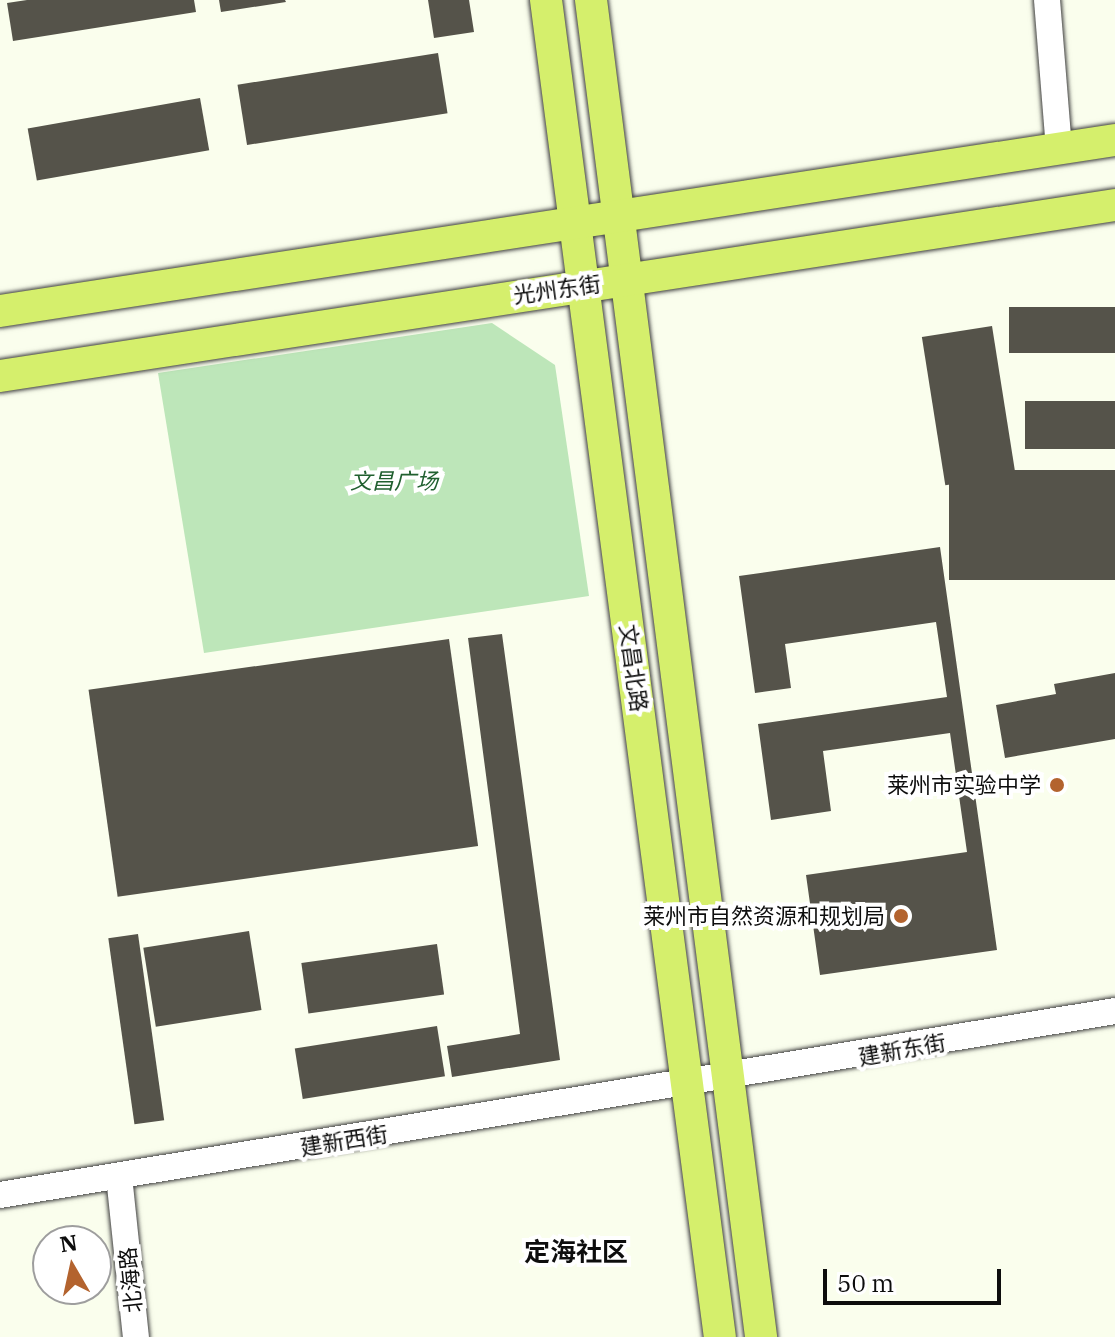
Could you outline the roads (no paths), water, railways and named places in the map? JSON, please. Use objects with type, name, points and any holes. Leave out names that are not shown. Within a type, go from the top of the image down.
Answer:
[{"type":"main road","name":"文昌北路","points":[[546,0],[720,1337]]},
{"type":"main road","name":"文昌北路","points":[[591,0],[761,1337]]},
{"type":"main road","points":[[0,311],[619,221],[1115,140]]},
{"type":"main road","name":"光州东街","points":[[0,376],[583,284],[627,281],[1115,205]]},
{"type":"street","points":[[1047,0],[1059,150]]},
{"type":"street","name":"建新东街","points":[[689,1084],[1115,1011]]},
{"type":"street","name":"建新西街","points":[[0,1195],[689,1084]]},
{"type":"street","name":"北海路","points":[[119,1176],[136,1337]]},
{"type":"place","name":"莱州市实验中学","points":[[1057,785]]},
{"type":"place","name":"莱州市自然资源和规划局","points":[[901,916]]},
{"type":"district","name":"定海社区","points":[[576,1252]]},
{"type":"park label","name":"文昌广场","points":[[394,481]]}]
